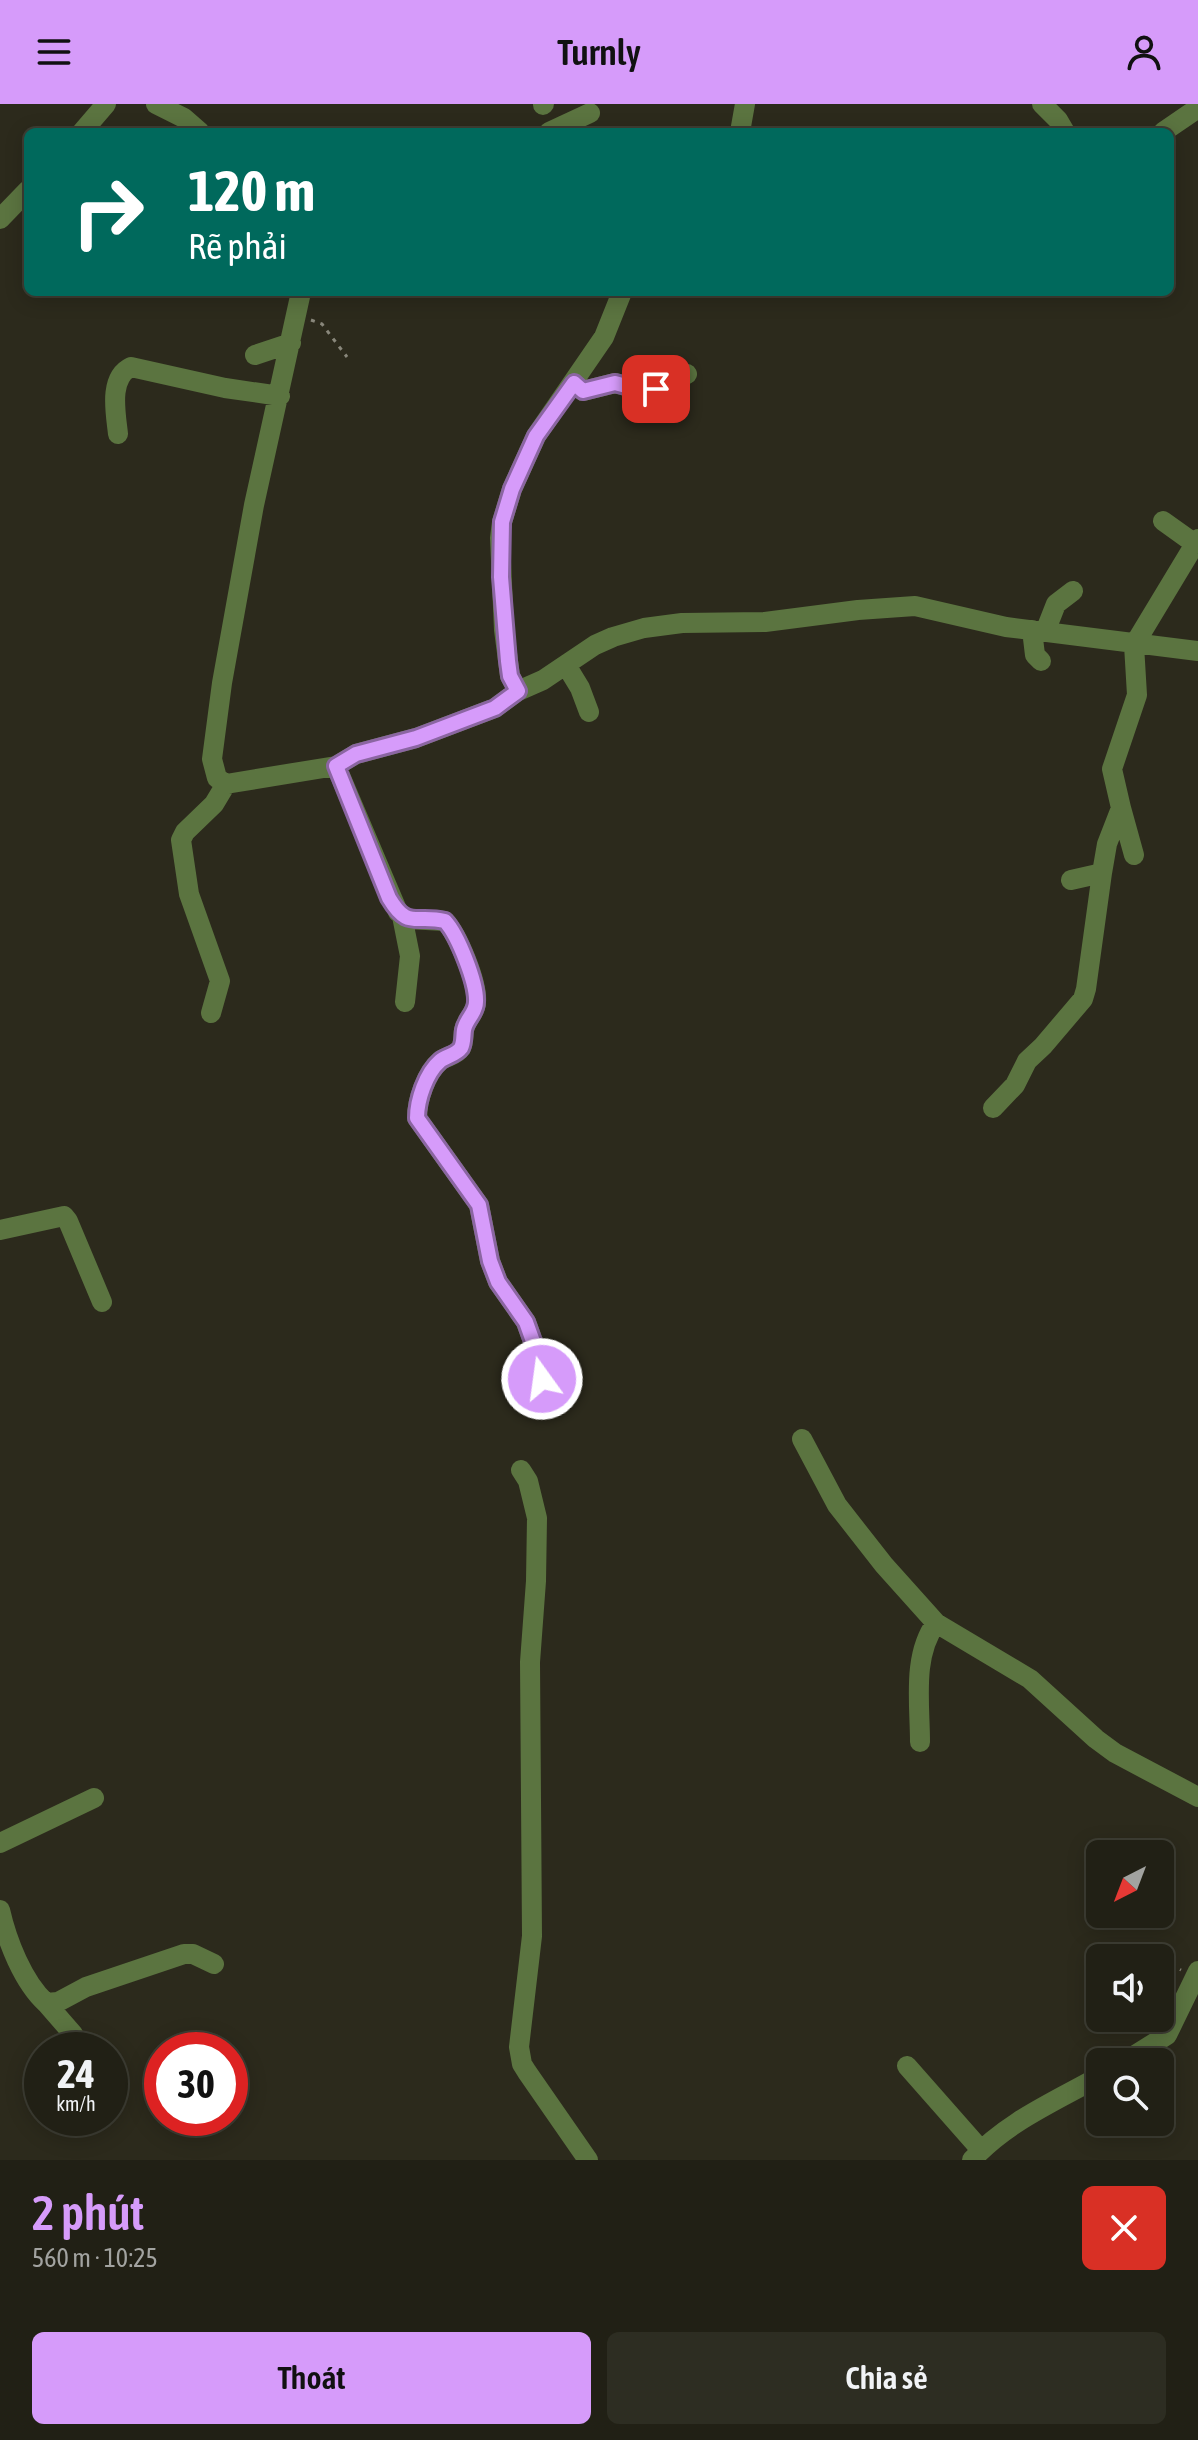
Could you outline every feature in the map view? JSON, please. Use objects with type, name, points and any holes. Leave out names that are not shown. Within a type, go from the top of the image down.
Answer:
[{"type":"street","points":[[85,128],[106,104]]},
{"type":"street","points":[[156,104],[184,118],[195,128]]},
{"type":"street","points":[[741,128],[745,104]]},
{"type":"street","points":[[1042,104],[1063,128]]},
{"type":"street","points":[[1169,128],[1198,108]]},
{"type":"street","points":[[560,128],[591,116]]},
{"type":"street","points":[[0,219],[24,194]]},
{"type":"street","points":[[300,296],[254,505],[212,759],[217,778],[226,784],[336,766],[356,754],[416,738],[495,708],[595,645],[644,628],[682,623],[765,622],[915,606],[1006,627],[1198,651]]},
{"type":"street","points":[[518,691],[510,676],[504,630],[500,551],[502,522],[512,489],[536,436],[604,337],[620,296]]},
{"type":"street","points":[[255,355],[291,343]]},
{"type":"street","points":[[118,434],[118,382],[120,374],[131,367],[225,388],[280,396]]},
{"type":"street","points":[[574,383],[583,391],[615,383],[641,390],[664,387],[687,374]]},
{"type":"street","points":[[1134,855],[1112,769],[1137,695],[1134,645],[1196,542],[1163,521]]},
{"type":"street","points":[[1041,661],[1035,655],[1038,631],[1056,604],[1073,591]]},
{"type":"street","points":[[566,665],[580,688],[589,712]]},
{"type":"street","points":[[336,766],[389,898],[407,919],[445,921],[452,928],[466,962],[477,998],[476,1006],[467,1022],[458,1052],[441,1060],[432,1071],[418,1103],[417,1118],[479,1205],[490,1261],[498,1282],[526,1322],[540,1361],[542,1379]]},
{"type":"street","points":[[211,1013],[220,981],[189,894],[181,840],[185,832],[214,804],[226,784]]},
{"type":"street","points":[[993,1108],[1015,1085],[1027,1061],[1083,999],[1089,981],[1107,844],[1121,808]]},
{"type":"street","points":[[1071,880],[1102,873]]},
{"type":"street","points":[[402,916],[410,956],[405,1002]]},
{"type":"street","points":[[0,1230],[64,1216],[102,1302]]},
{"type":"street","points":[[802,1439],[837,1505],[884,1565],[936,1623],[1030,1679],[1115,1753],[1198,1797]]},
{"type":"street","points":[[521,1470],[528,1481],[537,1518],[530,1662],[532,1936],[519,2047],[522,2064],[588,2160]]},
{"type":"street","points":[[920,1742],[922,1654],[927,1636],[936,1623]]},
{"type":"street","points":[[0,1843],[94,1798]]},
{"type":"street","points":[[0,1910],[17,1957],[37,1995],[71,2032]]},
{"type":"street","points":[[46,2003],[58,2002],[86,1987],[184,1954],[193,1954],[214,1964]]},
{"type":"street","points":[[1146,2048],[1167,2035],[1198,1971]]},
{"type":"street","points":[[907,2066],[976,2155],[1020,2121],[1086,2084]]},
{"type":"path","points":[[296,318],[322,324],[347,357]]},
{"type":"route","points":[[542,1379],[540,1361],[526,1322],[498,1282],[490,1261],[479,1205],[417,1118],[418,1103],[432,1071],[441,1060],[458,1052],[467,1022],[476,1006],[477,998],[466,962],[452,928],[445,921],[407,919],[398,912],[389,898],[336,766],[356,754],[416,738],[495,708],[518,691],[510,676],[504,630],[500,538],[506,506],[520,468],[536,436],[574,383],[583,391],[615,383],[641,390],[656,389]]}]
